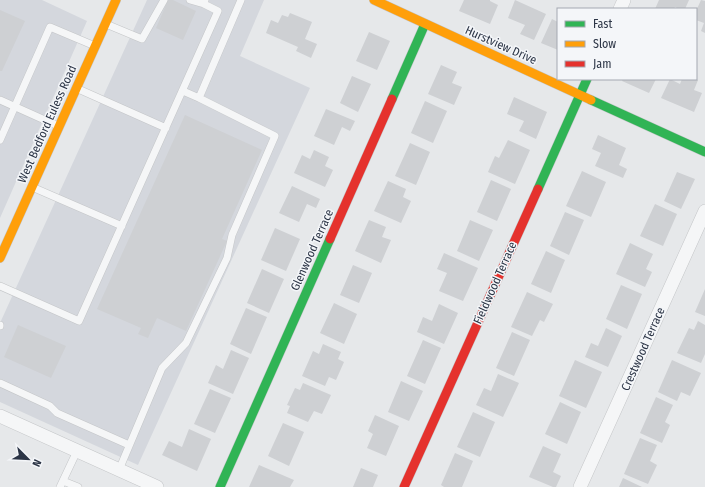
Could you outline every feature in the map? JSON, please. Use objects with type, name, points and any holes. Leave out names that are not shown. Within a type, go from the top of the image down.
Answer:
[{"type":"street","name":"West Bedford Euless Road","points":[[0,258],[4,240],[32,187],[116,0]]},
{"type":"street","name":"Hurstview Drive","points":[[374,0],[705,152]]},
{"type":"street","name":"Glenwood Terrace","points":[[220,487],[425,24]]},
{"type":"street","name":"Fieldwood Terrace","points":[[404,487],[587,80]]},
{"type":"street","name":"Crestwood Terrace","points":[[580,487],[705,211]]},
{"type":"street","points":[[0,416],[157,487]]},
{"type":"lane","points":[[105,24],[142,39],[164,0]]},
{"type":"lane","points":[[0,286],[79,321],[218,11],[205,2],[190,0]]},
{"type":"lane","points":[[200,98],[241,0]]},
{"type":"lane","points":[[0,140],[50,27],[95,46]]},
{"type":"lane","points":[[76,88],[166,128]]},
{"type":"lane","points":[[118,470],[162,368],[186,343],[226,258],[232,235],[275,136],[183,91]]},
{"type":"lane","points":[[0,100],[59,126]]},
{"type":"lane","points":[[32,187],[122,226]]},
{"type":"lane","points":[[0,383],[50,406],[57,413],[129,445]]},
{"type":"lane","points":[[77,451],[62,484],[78,487]]},
{"type":"shaded area","points":[[0,0],[42,0],[87,21],[0,218]]},
{"type":"shaded area","points":[[147,0],[264,0],[240,56],[310,88],[138,465],[0,402],[0,323]]},
{"type":"building","points":[[168,0],[173,0],[196,11],[183,40],[156,28]]},
{"type":"building","points":[[464,0],[490,0],[498,5],[490,24],[459,11]]},
{"type":"building","points":[[515,0],[546,14],[534,40],[520,34],[525,25],[508,18]]},
{"type":"building","points":[[659,0],[689,0],[685,8],[655,8]]},
{"type":"building","points":[[701,0],[705,1],[705,33],[701,31],[704,23],[697,20],[697,9]]},
{"type":"building","points":[[0,10],[25,21],[2,71],[0,71]]},
{"type":"building","points":[[290,13],[312,22],[305,39],[317,44],[311,58],[296,51],[298,47],[266,33],[271,20],[278,23],[282,15],[288,17]]},
{"type":"building","points":[[552,19],[557,22],[557,50],[541,43]]},
{"type":"building","points":[[369,32],[390,41],[377,70],[356,61]]},
{"type":"building","points":[[441,65],[457,72],[452,83],[462,87],[454,105],[428,94]]},
{"type":"building","points":[[352,76],[371,84],[358,112],[340,103]]},
{"type":"building","points":[[622,80],[656,80],[649,93]]},
{"type":"building","points":[[670,80],[680,84],[682,80],[698,80],[694,90],[702,93],[694,112],[661,98]]},
{"type":"building","points":[[514,97],[547,112],[536,139],[519,131],[524,121],[507,114]]},
{"type":"building","points":[[425,101],[447,111],[433,143],[411,133]]},
{"type":"building","points":[[326,109],[355,121],[350,131],[342,127],[334,145],[314,136]]},
{"type":"building","points":[[185,115],[262,150],[222,239],[227,241],[186,331],[157,318],[148,338],[138,334],[141,328],[97,309]]},
{"type":"building","points":[[598,135],[626,148],[619,165],[627,169],[623,178],[595,166],[601,153],[592,149]]},
{"type":"building","points":[[508,140],[530,150],[515,184],[488,172],[495,156],[499,158]]},
{"type":"building","points":[[410,143],[430,152],[416,185],[395,176]]},
{"type":"building","points":[[314,150],[329,157],[325,166],[333,170],[325,187],[294,173],[302,155],[310,159]]},
{"type":"building","points":[[582,171],[606,182],[591,217],[566,206]]},
{"type":"building","points":[[677,172],[695,179],[681,209],[664,201]]},
{"type":"building","points":[[491,180],[511,189],[497,221],[477,212]]},
{"type":"building","points":[[388,181],[406,189],[403,197],[411,201],[401,223],[374,211]]},
{"type":"building","points":[[292,186],[320,199],[316,208],[307,204],[299,222],[279,213]]},
{"type":"building","points":[[655,204],[677,214],[663,246],[640,236]]},
{"type":"building","points":[[565,212],[584,220],[569,255],[550,246]]},
{"type":"building","points":[[369,220],[386,227],[382,237],[391,240],[381,263],[355,251]]},
{"type":"building","points":[[470,220],[493,230],[479,261],[457,251]]},
{"type":"building","points":[[275,228],[300,239],[286,271],[261,260]]},
{"type":"building","points":[[630,243],[653,254],[646,269],[652,272],[645,287],[616,274]]},
{"type":"building","points":[[546,251],[565,260],[551,293],[531,284]]},
{"type":"building","points":[[444,253],[478,268],[463,301],[439,291],[447,273],[437,269]]},
{"type":"building","points":[[353,265],[372,273],[359,303],[340,295]]},
{"type":"building","points":[[262,269],[284,279],[269,313],[247,303]]},
{"type":"building","points":[[621,285],[642,294],[627,329],[606,319]]},
{"type":"building","points":[[705,289],[705,316],[695,312]]},
{"type":"building","points":[[527,292],[553,304],[544,322],[540,320],[532,336],[511,327]]},
{"type":"building","points":[[334,303],[357,314],[344,344],[320,333]]},
{"type":"building","points":[[439,304],[458,313],[444,344],[417,332],[423,317],[432,321]]},
{"type":"building","points":[[246,308],[267,317],[251,354],[230,344]]},
{"type":"building","points":[[698,321],[705,325],[705,354],[701,363],[677,353],[689,328],[694,330]]},
{"type":"building","points":[[18,325],[66,346],[51,378],[4,357]]},
{"type":"building","points":[[606,328],[622,336],[608,367],[585,357],[591,343],[598,346]]},
{"type":"building","points":[[512,332],[530,340],[514,376],[496,368]]},
{"type":"building","points":[[423,340],[441,348],[425,384],[407,376]]},
{"type":"building","points":[[323,344],[341,352],[338,359],[344,362],[336,380],[329,377],[325,386],[302,376],[313,351],[319,354]]},
{"type":"building","points":[[231,350],[249,358],[233,394],[208,383],[216,365],[223,369]]},
{"type":"building","points":[[575,360],[602,372],[586,408],[559,396]]},
{"type":"building","points":[[672,360],[701,373],[690,396],[681,392],[677,401],[658,392]]},
{"type":"building","points":[[498,374],[519,383],[503,417],[476,405],[484,388],[491,391]]},
{"type":"building","points":[[401,381],[423,391],[409,421],[388,412]]},
{"type":"building","points":[[303,383],[331,395],[322,414],[314,411],[308,422],[287,413],[290,406],[287,405],[295,388],[300,390]]},
{"type":"building","points":[[210,389],[231,398],[215,433],[194,424]]},
{"type":"building","points":[[656,397],[673,405],[665,422],[670,425],[662,443],[640,433]]},
{"type":"building","points":[[560,402],[581,412],[567,444],[545,434]]},
{"type":"building","points":[[473,412],[495,422],[480,457],[457,447]]},
{"type":"building","points":[[375,415],[399,426],[386,456],[367,448],[373,434],[368,431]]},
{"type":"building","points":[[283,423],[304,432],[289,466],[268,456]]},
{"type":"building","points":[[189,429],[211,439],[197,471],[162,455],[169,441],[182,447]]},
{"type":"building","points":[[640,438],[657,445],[650,461],[657,465],[648,484],[624,474]]},
{"type":"building","points":[[543,446],[561,454],[553,472],[561,476],[556,487],[529,477]]},
{"type":"building","points":[[455,453],[473,461],[462,487],[444,487],[441,485]]},
{"type":"building","points":[[259,465],[294,480],[290,487],[249,487]]},
{"type":"building","points":[[361,468],[378,475],[373,487],[353,487]]},
{"type":"building","points":[[623,478],[642,487],[619,487]]},
{"type":"traffic: fast","points":[[392,99],[425,24]]},
{"type":"traffic: fast","points":[[538,189],[587,80]]},
{"type":"traffic: fast","points":[[591,100],[705,152]]},
{"type":"traffic: fast","points":[[220,487],[330,239]]},
{"type":"traffic: slow","points":[[0,258],[116,0]]},
{"type":"traffic: slow","points":[[374,0],[591,100]]},
{"type":"traffic: jam","points":[[330,239],[392,99]]},
{"type":"traffic: jam","points":[[404,487],[538,189]]}]
